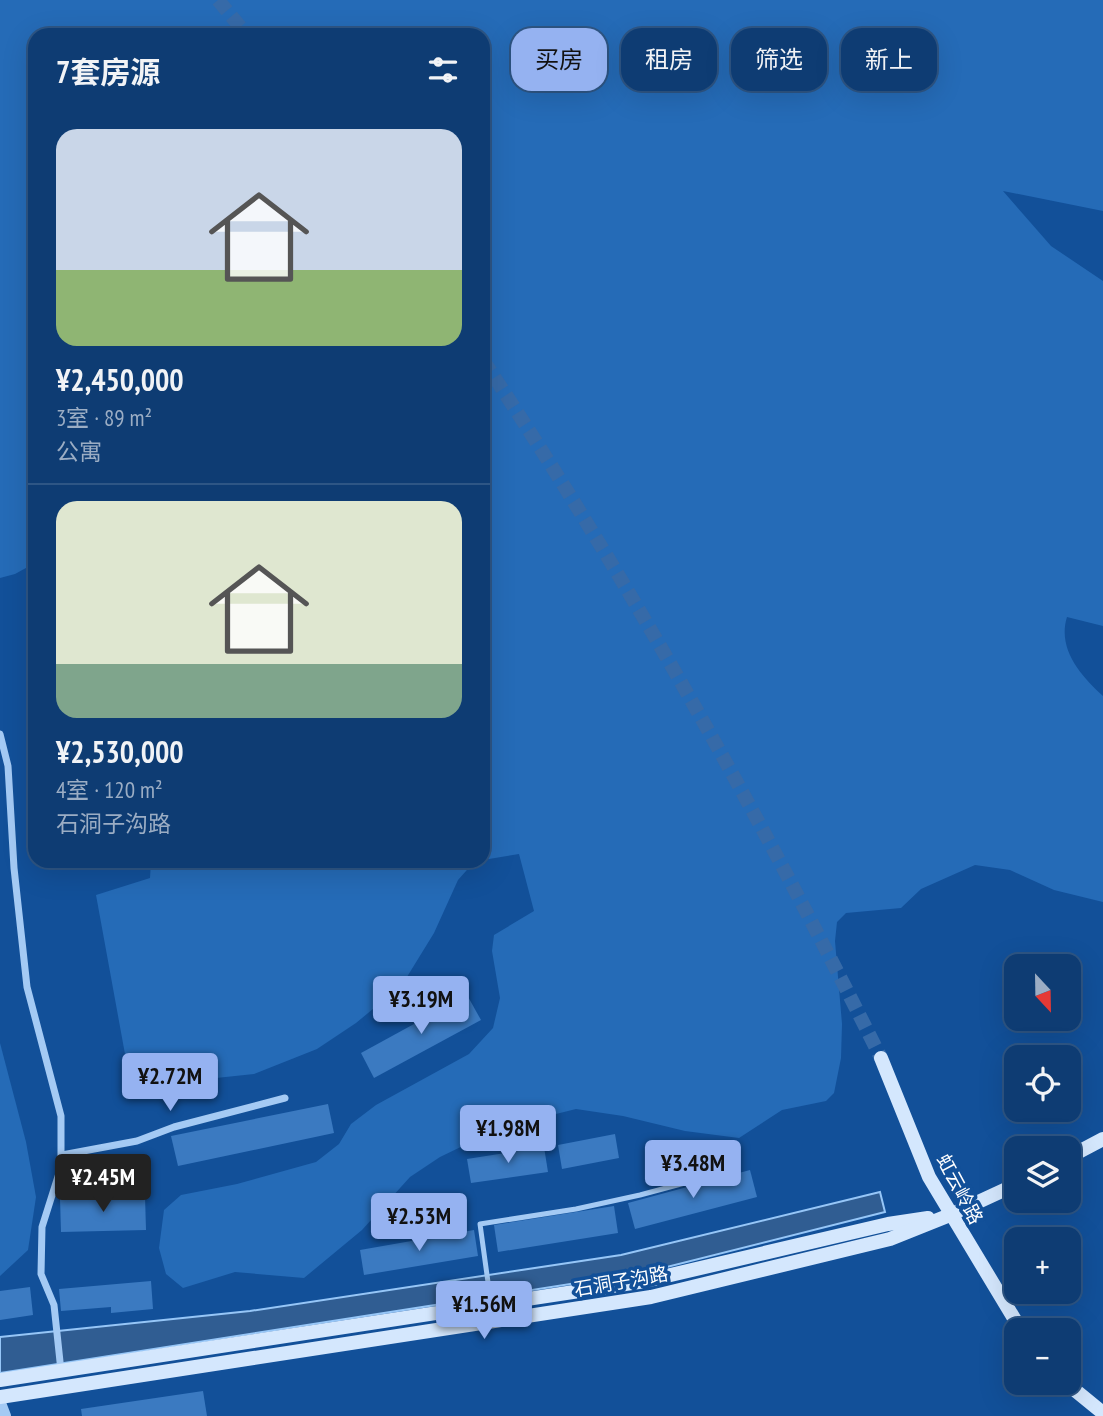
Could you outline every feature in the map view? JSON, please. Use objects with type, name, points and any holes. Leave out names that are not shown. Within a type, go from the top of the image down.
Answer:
[{"type":"main road","name":"虹云岭路","points":[[881,1058],[929,1177],[1014,1318]]},
{"type":"main road","points":[[1081,1151],[1103,1139]]},
{"type":"main road","name":"石洞子沟路","points":[[0,1397],[651,1297],[890,1239],[1004,1190]]},
{"type":"main road","name":"石洞子沟路","points":[[0,1380],[60,1368],[490,1301],[645,1281],[888,1224],[950,1215]]},
{"type":"main road","points":[[1081,1395],[1103,1413]]},
{"type":"street","points":[[0,734],[8,766],[14,868],[27,987],[61,1116],[61,1167],[42,1227],[41,1274],[54,1305],[60,1368]]},
{"type":"street","points":[[62,1155],[136,1142],[174,1127],[285,1098]]},
{"type":"street","points":[[0,1403],[5,1416]]},
{"type":"lane","points":[[490,1301],[480,1224],[576,1209],[733,1170]]},
{"type":"shaded area","points":[[0,0],[1103,0],[1103,211],[1003,191],[1051,246],[1103,281],[1103,626],[1067,617],[1065,640],[1079,671],[1103,696],[1103,902],[1054,890],[1010,870],[975,865],[921,889],[901,908],[846,913],[837,922],[835,941],[842,1024],[841,1058],[834,1093],[826,1101],[782,1110],[739,1138],[685,1131],[623,1116],[576,1109],[500,1128],[440,1157],[410,1177],[362,1230],[304,1278],[235,1272],[183,1288],[166,1274],[159,1248],[164,1210],[181,1195],[237,1184],[316,1162],[339,1144],[351,1124],[376,1105],[469,1054],[493,1028],[500,998],[492,951],[494,935],[534,911],[519,854],[490,859],[490,28],[28,28],[28,567],[0,578]]},
{"type":"shaded area","points":[[151,868],[469,868],[458,880],[434,933],[402,985],[356,1023],[317,1049],[254,1074],[131,1087],[96,895],[150,878]]},
{"type":"shaded area","points":[[0,1043],[26,1142],[36,1197],[28,1250],[0,1276]]},
{"type":"shaded area","points":[[880,1192],[885,1212],[647,1272],[0,1373],[0,1337],[250,1311],[621,1255]]},
{"type":"building","points":[[467,995],[481,1020],[374,1078],[361,1053]]},
{"type":"building","points":[[328,1104],[334,1133],[178,1166],[171,1136]]},
{"type":"building","points":[[615,1134],[619,1158],[562,1169],[558,1145]]},
{"type":"building","points":[[544,1147],[548,1172],[471,1183],[467,1159]]},
{"type":"building","points":[[750,1170],[757,1197],[635,1229],[628,1203]]},
{"type":"building","points":[[145,1196],[146,1230],[61,1232],[60,1198]]},
{"type":"building","points":[[614,1206],[618,1233],[498,1252],[494,1225]]},
{"type":"building","points":[[474,1230],[478,1256],[364,1275],[360,1250]]},
{"type":"building","points":[[151,1281],[153,1309],[111,1313],[111,1307],[61,1311],[59,1289]]},
{"type":"building","points":[[30,1287],[33,1315],[0,1320],[0,1291]]},
{"type":"building","points":[[203,1391],[207,1416],[82,1416],[81,1409]]},
{"type":"tunnel","points":[[218,0],[241,28]]},
{"type":"tunnel","points":[[490,371],[591,529],[692,703],[789,879],[881,1058]]}]
